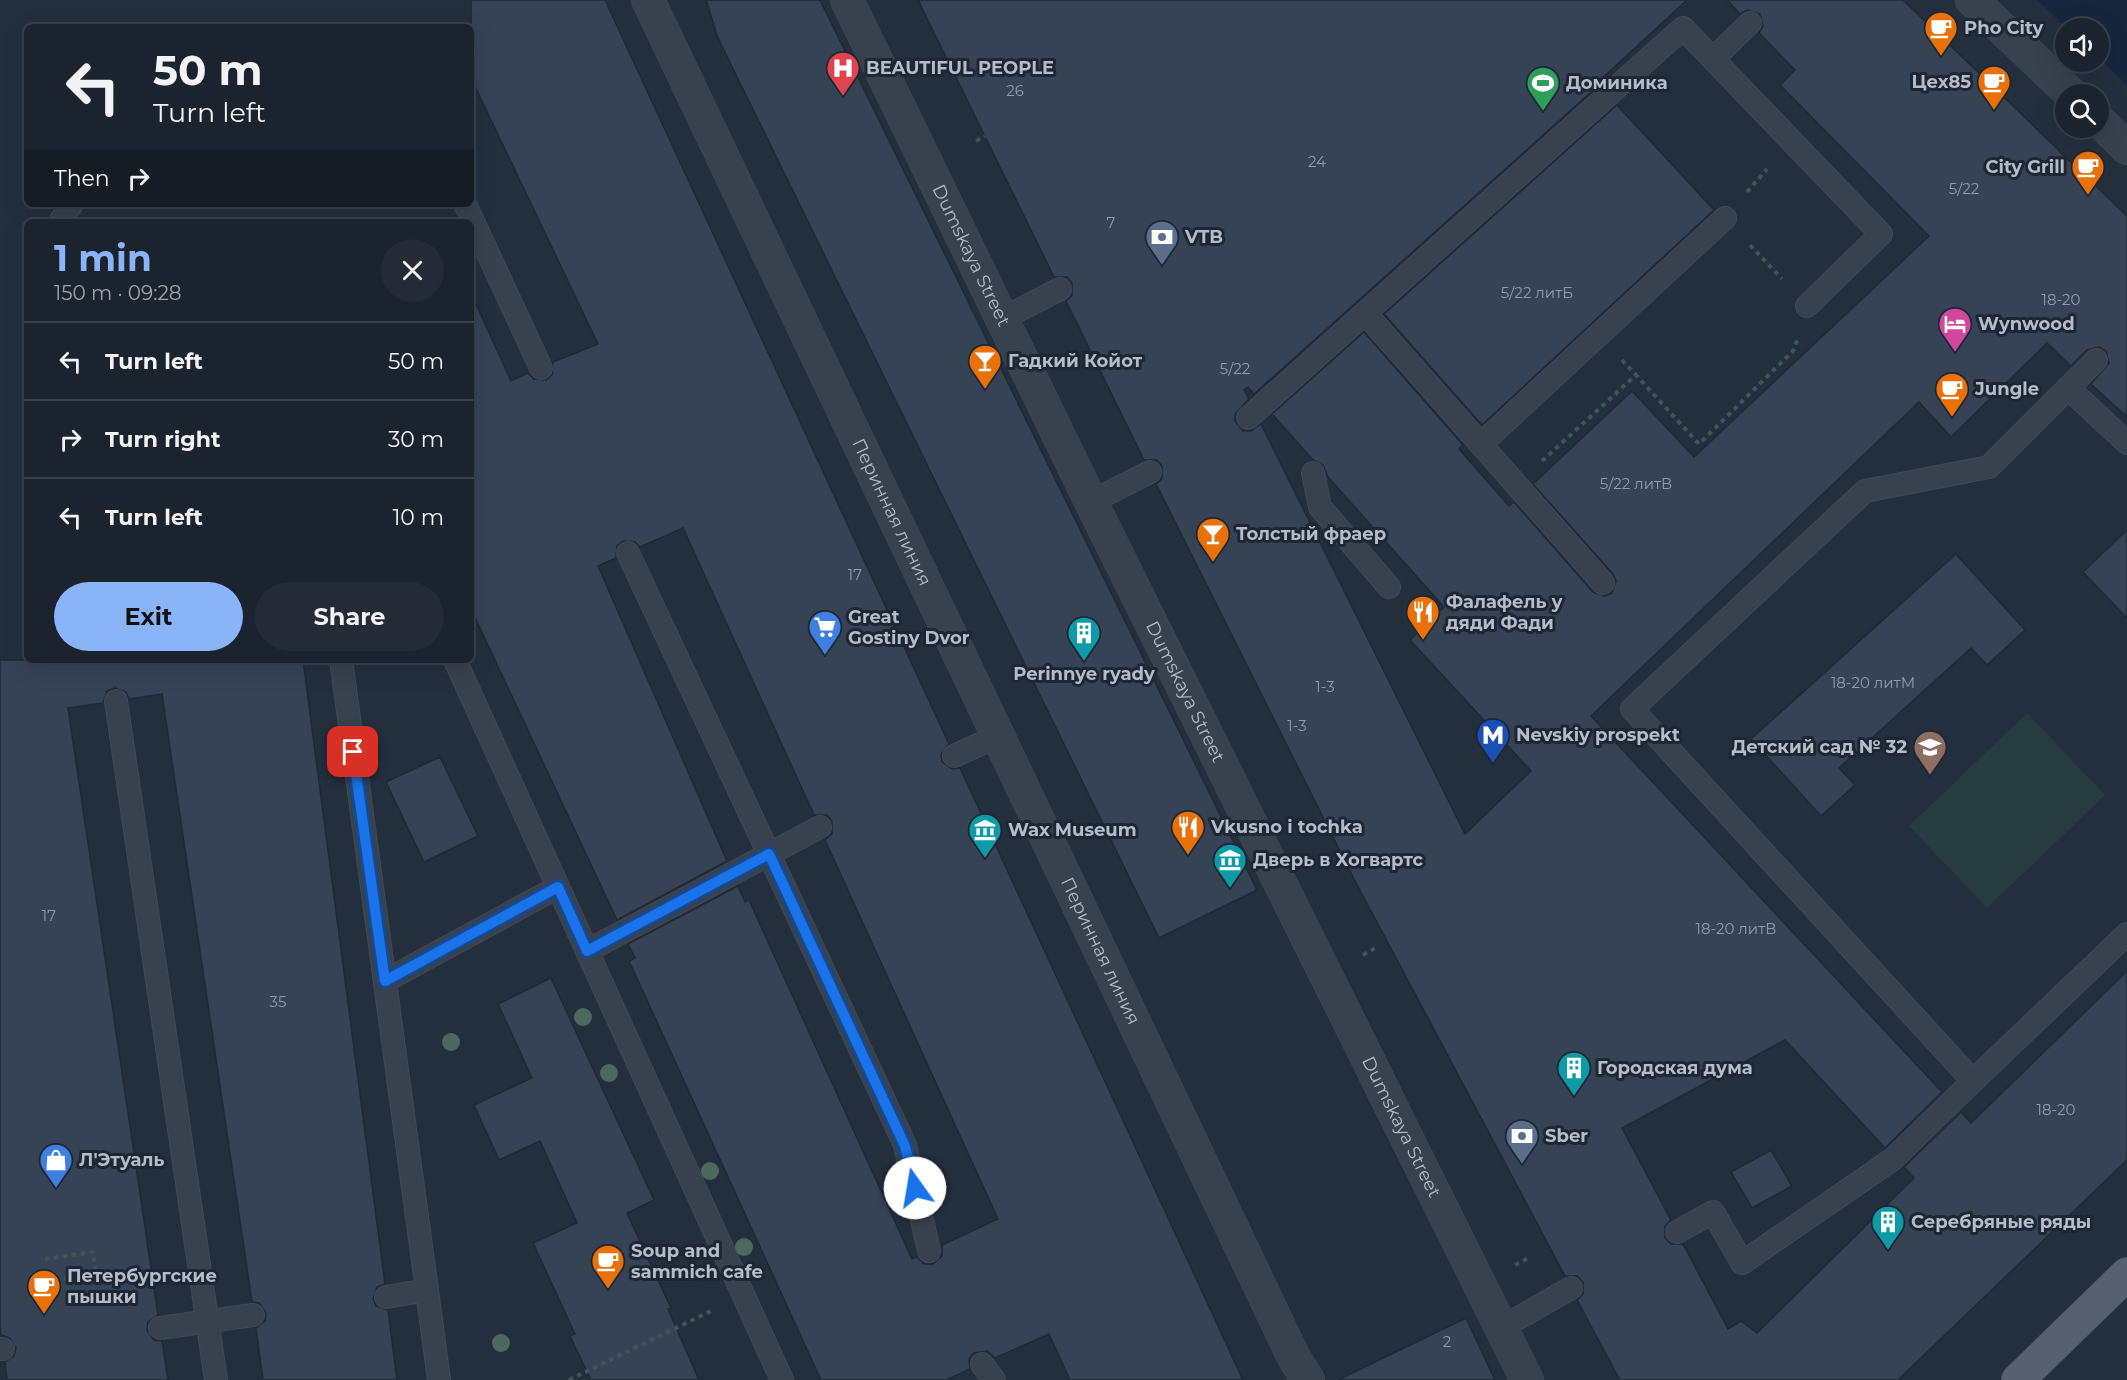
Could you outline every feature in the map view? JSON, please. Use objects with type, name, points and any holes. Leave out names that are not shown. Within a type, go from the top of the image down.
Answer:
[{"type":"main road","points":[[2018,1380],[2127,1274]]},
{"type":"street","name":"Перинная линия","points":[[648,0],[1294,1358],[1308,1380]]},
{"type":"street","name":"Dumskaya Street","points":[[847,0],[1091,502],[1527,1380]]},
{"type":"street","points":[[1972,0],[2060,84]]},
{"type":"street","points":[[2109,131],[2127,148]]},
{"type":"lane","points":[[1713,59],[1750,24]]},
{"type":"lane","points":[[1258,416],[1365,313],[1683,28],[1881,234],[1807,306]]},
{"type":"lane","points":[[1481,444],[1725,218]]},
{"type":"lane","points":[[474,223],[541,368]]},
{"type":"lane","points":[[1002,319],[1060,289]]},
{"type":"lane","points":[[1365,313],[1604,583]]},
{"type":"lane","points":[[1973,1082],[1632,709],[1865,490],[1989,467],[2096,360]]},
{"type":"lane","points":[[2068,388],[2127,443]]},
{"type":"lane","points":[[1091,502],[1150,472]]},
{"type":"lane","points":[[1313,473],[1320,507],[1389,587]]},
{"type":"lane","points":[[628,553],[905,1146],[929,1251]]},
{"type":"lane","points":[[341,663],[439,1380]]},
{"type":"lane","points":[[456,663],[782,1380]]},
{"type":"lane","points":[[116,701],[216,1380]]},
{"type":"lane","points":[[954,756],[998,736]]},
{"type":"lane","points":[[587,951],[820,827]]},
{"type":"lane","points":[[385,981],[558,887]]},
{"type":"lane","points":[[1677,1232],[1713,1212],[1742,1263],[1893,1159],[2127,934]]},
{"type":"lane","points":[[1501,1328],[1571,1288]]},
{"type":"lane","points":[[386,1297],[427,1290]]},
{"type":"lane","points":[[160,1328],[254,1315]]},
{"type":"path","points":[[976,141],[985,136]]},
{"type":"path","points":[[1517,485],[1636,375],[1699,444],[1793,351],[1807,306],[1725,218],[1791,141]]},
{"type":"path","points":[[45,1259],[93,1252],[96,1274],[49,1281]]},
{"type":"path","points":[[569,1380],[744,1296]]},
{"type":"green space","points":[[2027,713],[2105,795],[1987,908],[1909,826]]},
{"type":"water","points":[[2037,0],[2127,0],[2127,85],[2109,68],[2109,18],[2056,18]]},
{"type":"building","name":"Great Gostiny Dvor","points":[[471,0],[605,0],[949,744],[941,754],[942,762],[952,769],[960,768],[1243,1380],[1070,1380],[1049,1334],[995,1358],[987,1351],[974,1353],[969,1359],[970,1369],[946,1380],[821,1380],[629,961],[635,958],[628,944],[738,886],[745,902],[749,900],[912,1259],[917,1257],[924,1264],[933,1264],[942,1256],[942,1245],[998,1219],[825,840],[832,834],[832,821],[827,815],[814,815],[683,528],[640,547],[635,542],[623,541],[617,546],[616,558],[598,566],[727,861],[617,920],[474,615],[474,300],[511,381],[528,373],[534,379],[546,380],[552,375],[553,362],[598,344],[474,84],[474,24],[471,24]]},
{"type":"building","name":"Perinnye ryady","points":[[706,0],[820,0],[1257,890],[1159,938],[718,38]]},
{"type":"building","points":[[918,0],[1687,0],[1597,83],[1599,85],[1254,394],[1248,387],[1244,390],[1249,399],[1235,414],[1235,421],[1243,431],[1251,431],[1261,424],[1465,834],[1531,771],[1410,640],[1444,607],[1328,477],[1323,465],[1313,460],[1272,414],[1364,332],[1463,445],[1459,449],[1509,506],[1514,502],[1593,592],[1605,596],[1612,593],[1616,581],[1613,574],[1533,484],[1632,391],[1694,457],[1929,236],[1780,85],[1795,70],[1759,33],[1763,26],[1760,14],[1747,10],[1740,14],[1727,0],[1903,0],[2127,216],[2127,417],[2091,384],[2109,363],[2106,351],[2099,347],[2087,350],[2071,366],[2047,343],[1951,437],[1919,402],[1591,716],[1942,1092],[1885,1148],[1785,1040],[1622,1128],[1671,1220],[1665,1226],[1665,1238],[1671,1244],[1683,1244],[1728,1329],[1741,1321],[1757,1333],[1914,1178],[1904,1167],[1961,1112],[1971,1123],[2127,971],[2127,1160],[1898,1380],[1620,1380],[1577,1300],[1583,1294],[1583,1282],[1577,1276],[1565,1276],[1354,879],[1156,484],[1162,479],[1162,466],[1157,460],[1144,460],[1066,301],[1072,296],[1072,283],[1067,277],[1054,277]]},
{"type":"building","points":[[1617,105],[1714,210],[1482,425],[1384,314]]},
{"type":"building","points":[[2127,530],[2127,618],[2083,572]]},
{"type":"building","points":[[1956,554],[2025,630],[1987,665],[1971,648],[1839,768],[1855,785],[1821,816],[1751,739]]},
{"type":"building","points":[[0,660],[24,660],[24,663],[303,663],[385,1284],[377,1287],[373,1299],[376,1306],[388,1310],[397,1380],[263,1380],[256,1328],[265,1321],[266,1313],[259,1303],[252,1302],[162,694],[129,699],[126,692],[115,688],[107,691],[103,703],[68,708],[158,1315],[148,1322],[147,1330],[154,1340],[162,1341],[168,1380],[7,1380],[5,1362],[14,1356],[16,1348],[10,1338],[1,1335]]},
{"type":"building","points":[[440,757],[478,836],[424,862],[386,782]]},
{"type":"building","points":[[551,978],[654,1200],[627,1213],[671,1308],[668,1309],[699,1380],[591,1380],[570,1336],[575,1334],[533,1243],[577,1223],[540,1141],[499,1160],[474,1105],[532,1078],[498,1004]]},
{"type":"building","points":[[1771,1150],[1792,1186],[1752,1208],[1731,1172]]},
{"type":"building","points":[[1466,1318],[1495,1380],[1338,1380]]},
{"type":"place","name":"Pho City","points":[[1941,57]]},
{"type":"place","name":"BEAUTIFUL PEOPLE","points":[[843,97]]},
{"type":"place","name":"Цех85","points":[[1994,111]]},
{"type":"place","name":"Доминика","points":[[1543,112]]},
{"type":"place","name":"City Grill","points":[[2088,196]]},
{"type":"place","name":"VTB","points":[[1162,266]]},
{"type":"place","name":"Wynwood","points":[[1955,353]]},
{"type":"place","name":"Гадкий Койот","points":[[985,390]]},
{"type":"place","name":"Jungle","points":[[1952,418]]},
{"type":"place","name":"Толстый фраер","points":[[1213,563]]},
{"type":"place","name":"Фалафель у дяди Фади","points":[[1423,641]]},
{"type":"place","name":"Great Gostiny Dvor","points":[[825,656]]},
{"type":"place","name":"Perinnye ryady","points":[[1084,662]]},
{"type":"place","name":"Nevskiy prospekt","points":[[1493,764]]},
{"type":"place","name":"Детский сад № 32","points":[[1930,776]]},
{"type":"place","name":"Vkusno i tochka","points":[[1188,856]]},
{"type":"place","name":"Wax Museum","points":[[985,859]]},
{"type":"place","name":"Дверь в Хогвартс","points":[[1230,889]]},
{"type":"place","name":"Городская дума","points":[[1574,1097]]},
{"type":"place","name":"Sber","points":[[1522,1165]]},
{"type":"place","name":"Л'Этуаль","points":[[56,1189]]},
{"type":"place","name":"Серебряные ряды","points":[[1888,1251]]},
{"type":"place","name":"Soup and sammich cafe","points":[[608,1290]]},
{"type":"place","name":"Петербургские пышки","points":[[44,1315]]},
{"type":"route","points":[[353,752],[385,981],[558,887],[587,951],[769,854],[905,1146],[915,1188]]}]
